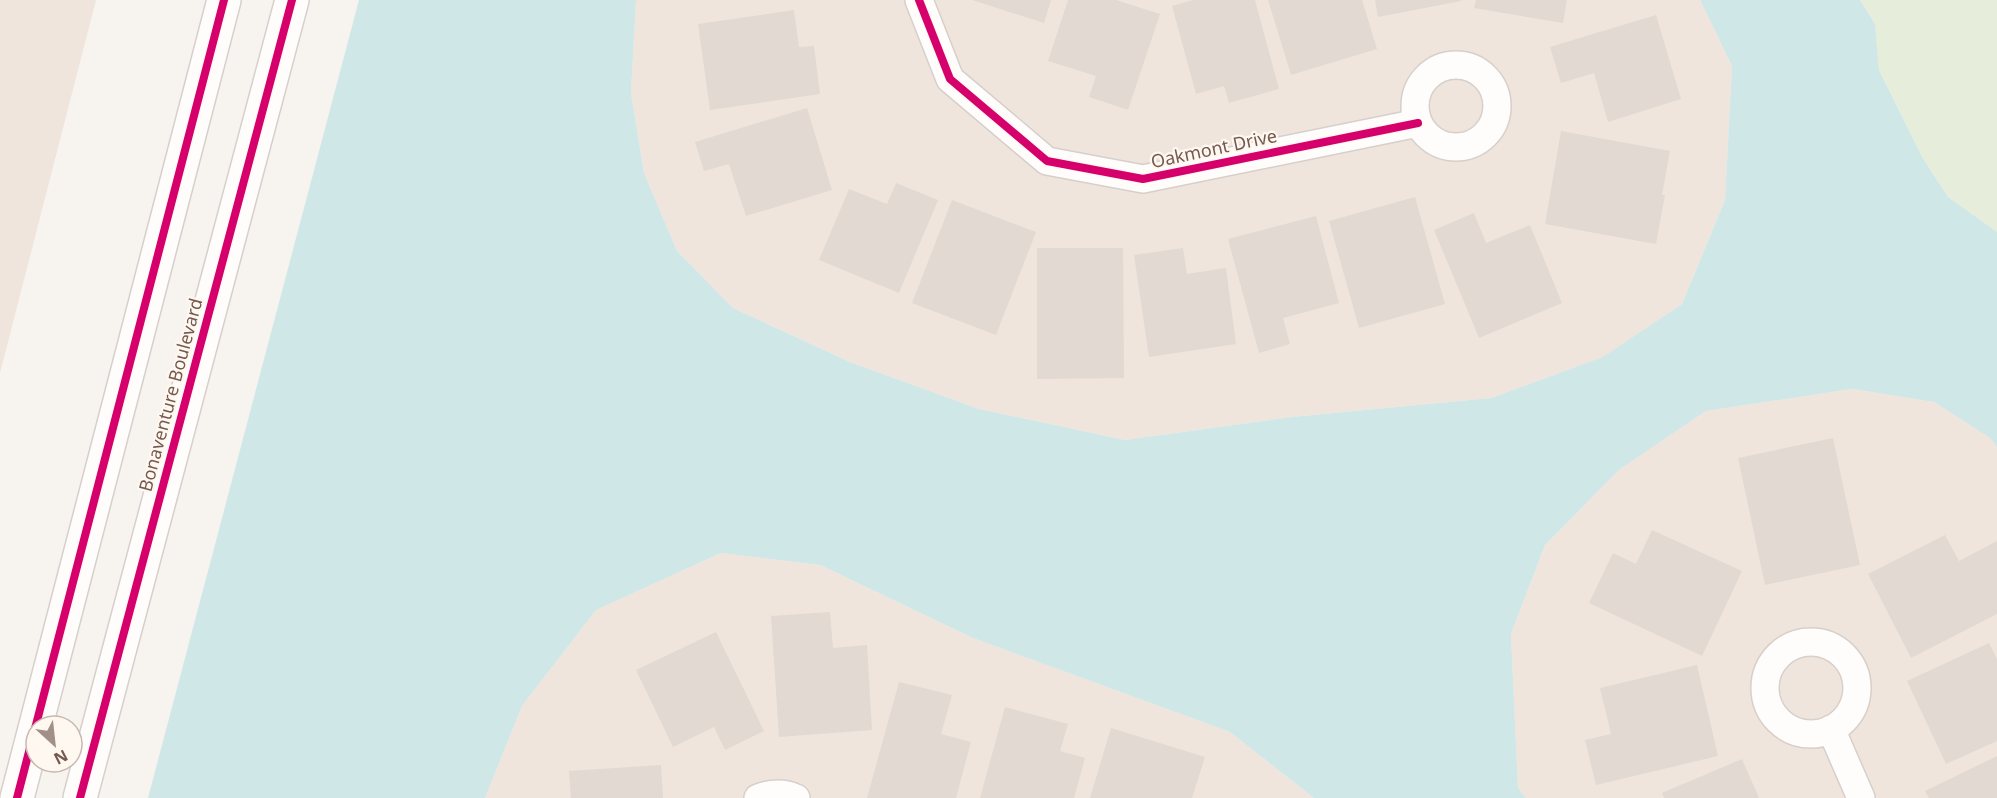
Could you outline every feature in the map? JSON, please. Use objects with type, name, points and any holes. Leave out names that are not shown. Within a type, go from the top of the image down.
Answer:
[{"type":"main road","points":[[17,798],[224,0]]},
{"type":"main road","name":"Bonaventure Boulevard","points":[[80,798],[292,0]]},
{"type":"street","name":"Oakmont Drive","points":[[919,0],[950,79],[1047,161],[1143,179],[1418,123]]},
{"type":"street","points":[[1831,729],[1862,798]]},
{"type":"street","points":[[758,798],[769,794],[796,798]]},
{"type":"shaded area","points":[[0,0],[96,0],[0,373]]},
{"type":"shaded area","points":[[359,0],[636,0],[631,93],[644,173],[677,251],[733,308],[850,362],[979,409],[1125,440],[1292,417],[1491,398],[1603,357],[1682,304],[1725,200],[1732,66],[1700,0],[1860,0],[1875,24],[1879,70],[1922,157],[1948,197],[1997,232],[1997,447],[1990,438],[1934,402],[1852,389],[1706,411],[1620,469],[1545,545],[1511,634],[1518,788],[1526,798],[1314,798],[1230,732],[973,638],[820,565],[721,553],[596,610],[522,706],[485,798],[148,798]]},
{"type":"shaded area","points":[[636,0],[1700,0],[1732,66],[1725,200],[1682,304],[1604,357],[1491,398],[1292,417],[1125,440],[979,409],[850,362],[733,308],[677,251],[644,173],[631,93]]},
{"type":"shaded area","points":[[1852,389],[1934,402],[1990,438],[1997,447],[1997,798],[1526,798],[1518,788],[1511,634],[1545,545],[1620,469],[1706,411]]},
{"type":"shaded area","points":[[721,553],[820,565],[973,638],[1230,732],[1314,798],[485,798],[522,706],[596,610]]},
{"type":"green space","points":[[1860,0],[1997,0],[1997,232],[1948,197],[1922,157],[1879,70],[1875,24]]},
{"type":"building","points":[[972,0],[1051,0],[1044,23]]},
{"type":"building","points":[[1068,0],[1116,0],[1160,14],[1128,110],[1089,97],[1096,76],[1048,61]]},
{"type":"building","points":[[1193,0],[1255,0],[1279,89],[1229,103],[1224,86],[1196,94],[1172,6]]},
{"type":"building","points":[[1268,0],[1362,0],[1377,49],[1291,75]]},
{"type":"building","points":[[1375,0],[1461,0],[1461,1],[1378,17]]},
{"type":"building","points":[[1476,0],[1567,0],[1563,23],[1474,8]]},
{"type":"building","points":[[794,10],[799,47],[814,46],[820,94],[710,110],[698,24]]},
{"type":"building","points":[[1656,15],[1681,99],[1608,122],[1594,73],[1561,83],[1550,47]]},
{"type":"building","points":[[807,108],[832,190],[746,216],[729,164],[704,171],[695,142]]},
{"type":"building","points":[[1561,131],[1670,151],[1656,244],[1545,224]]},
{"type":"building","points":[[896,183],[938,200],[899,293],[819,260],[849,189],[887,204]]},
{"type":"building","points":[[1415,197],[1445,304],[1359,328],[1329,221]]},
{"type":"building","points":[[952,200],[1036,232],[996,335],[912,303]]},
{"type":"building","points":[[1474,213],[1486,243],[1530,225],[1562,303],[1479,338],[1434,230]]},
{"type":"building","points":[[1316,216],[1339,303],[1283,318],[1290,344],[1259,353],[1228,239]]},
{"type":"building","points":[[1037,248],[1123,248],[1124,378],[1037,379]]},
{"type":"building","points":[[1183,248],[1187,274],[1226,268],[1236,344],[1149,357],[1134,255]]},
{"type":"building","points":[[1833,438],[1860,565],[1765,585],[1738,458]]},
{"type":"building","points":[[1652,530],[1742,571],[1702,656],[1589,603],[1613,553],[1636,564]]},
{"type":"building","points":[[1945,535],[1959,561],[1997,541],[1997,614],[1911,658],[1868,574]]},
{"type":"building","points":[[830,612],[833,648],[867,645],[872,730],[779,737],[771,616]]},
{"type":"building","points":[[716,632],[764,731],[725,750],[714,727],[673,747],[636,670]]},
{"type":"building","points":[[1989,643],[1997,659],[1997,741],[1946,764],[1907,681]]},
{"type":"building","points":[[1697,665],[1718,756],[1596,785],[1585,740],[1611,734],[1600,688]]},
{"type":"building","points":[[899,682],[952,695],[941,734],[971,742],[956,798],[867,798]]},
{"type":"building","points":[[1005,707],[1068,724],[1060,751],[1085,758],[1074,798],[980,798]]},
{"type":"building","points":[[1111,728],[1205,757],[1192,798],[1090,798]]},
{"type":"building","points":[[1997,756],[1997,798],[1929,798],[1925,791]]},
{"type":"building","points":[[1742,759],[1759,798],[1664,798],[1662,793]]},
{"type":"building","points":[[661,765],[663,798],[571,798],[569,771]]},
{"type":"cycle path","points":[[17,798],[224,0]]},
{"type":"cycle path","points":[[80,798],[292,0]]},
{"type":"cycle path","points":[[919,0],[950,79],[1047,161],[1143,179],[1418,123]]}]
